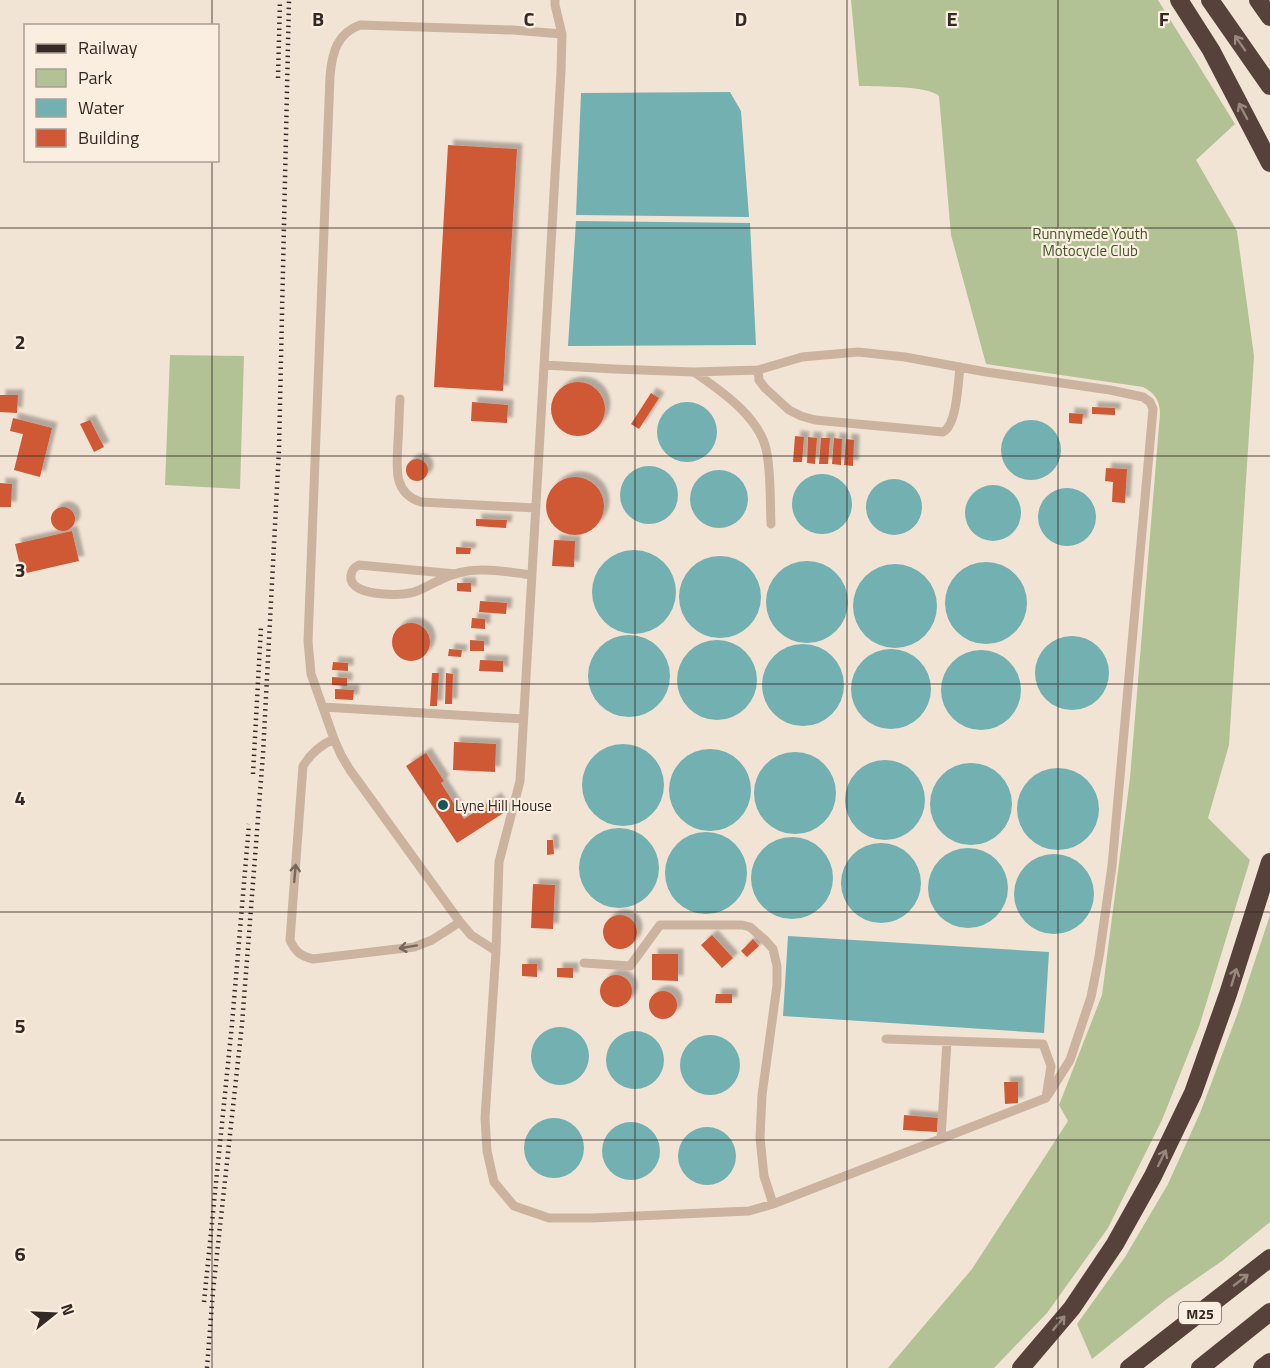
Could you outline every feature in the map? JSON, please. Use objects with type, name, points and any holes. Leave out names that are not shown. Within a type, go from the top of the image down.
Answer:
[{"type":"highway","points":[[1179,0],[1211,50],[1270,163]]},
{"type":"highway","points":[[1210,0],[1270,86]]},
{"type":"highway","points":[[1258,0],[1270,17]]},
{"type":"highway","points":[[1021,1368],[1072,1308],[1115,1244],[1158,1166],[1193,1094],[1270,862]]},
{"type":"highway","name":"M25","points":[[1129,1368],[1270,1258]]},
{"type":"highway","name":"M25","points":[[1200,1368],[1270,1312]]},
{"type":"highway","points":[[1262,1368],[1270,1362]]},
{"type":"lane","points":[[544,365],[694,372],[758,370],[802,357],[858,352],[905,357],[1110,390],[1143,397],[1150,402],[1153,409],[1112,866],[1099,957],[1091,997],[1070,1060],[1046,1098],[773,1204],[748,1211],[549,1218],[514,1206],[494,1182],[487,1151],[485,1118],[496,951],[499,862],[520,781],[562,34],[555,0]]},
{"type":"lane","points":[[496,951],[471,935],[460,922],[350,770],[334,739],[311,674],[308,641],[330,76],[333,54],[343,35],[351,28],[360,25],[513,30],[562,34]]},
{"type":"lane","points":[[758,370],[759,380],[765,388],[789,410],[801,416],[815,420],[943,432],[947,430],[952,421],[960,367]]},
{"type":"lane","points":[[694,372],[741,409],[762,437],[767,452],[771,524]]},
{"type":"lane","points":[[400,399],[396,471],[400,485],[414,500],[535,508]]},
{"type":"lane","points":[[456,574],[359,565],[353,569],[351,577],[356,588],[395,595],[411,593],[456,574],[480,570],[531,575]]},
{"type":"lane","points":[[323,707],[523,719]]},
{"type":"lane","points":[[334,739],[321,745],[303,766],[290,940],[295,951],[304,957],[313,959],[414,947],[432,940],[460,922]]},
{"type":"lane","points":[[584,963],[630,966],[660,925],[742,925],[756,931],[773,950],[777,966],[777,985],[762,1095],[760,1138],[764,1176],[773,1204]]},
{"type":"lane","points":[[885,1039],[1043,1044],[1051,1066],[1046,1098]]},
{"type":"lane","points":[[941,1138],[947,1041]]},
{"type":"green space","name":"Runnymede Youth Motocycle Club","points":[[851,0],[1158,0],[1235,124],[1196,160],[1237,231],[1254,356],[1229,745],[1208,818],[1250,860],[1199,1027],[1162,1120],[1108,1228],[1047,1313],[994,1368],[888,1368],[972,1269],[1068,1121],[1059,1105],[1102,995],[1130,778],[1160,409],[1156,398],[1143,387],[986,364],[951,235],[939,96],[933,92],[913,88],[859,86]]},
{"type":"green space","points":[[170,355],[244,356],[240,489],[165,485]]},
{"type":"green space","points":[[1270,915],[1270,1222],[1222,1261],[1167,1299],[1092,1359],[1077,1324],[1125,1257],[1168,1184],[1200,1113],[1237,1015]]},
{"type":"water","points":[[730,92],[741,111],[749,217],[576,215],[581,93]]},
{"type":"water","points":[[576,221],[750,223],[756,345],[568,346]]},
{"type":"water","points":[[687,402],[708,411],[717,432],[708,453],[687,462],[666,453],[657,432],[666,411]]},
{"type":"water","points":[[1031,420],[1048,425],[1056,433],[1061,450],[1056,467],[1048,475],[1031,480],[1014,475],[1006,467],[1001,450],[1006,433],[1014,425]]},
{"type":"water","points":[[649,466],[660,468],[673,479],[678,495],[676,506],[665,519],[649,524],[638,522],[625,511],[620,495],[622,484],[633,471]]},
{"type":"water","points":[[713,470],[725,470],[740,478],[748,493],[748,505],[740,520],[725,528],[713,528],[698,520],[690,505],[690,493],[698,478]]},
{"type":"water","points":[[822,474],[843,483],[852,504],[843,525],[822,534],[801,525],[792,504],[801,483]]},
{"type":"water","points":[[888,479],[900,479],[910,483],[918,491],[922,507],[918,523],[910,531],[900,535],[888,535],[878,531],[870,523],[866,513],[866,501],[870,491],[878,483]]},
{"type":"water","points":[[987,485],[999,485],[1009,489],[1017,497],[1021,513],[1017,529],[1009,537],[999,541],[987,541],[977,537],[969,529],[965,519],[965,507],[969,497],[977,489]]},
{"type":"water","points":[[1067,488],[1083,493],[1091,501],[1096,517],[1091,533],[1083,541],[1067,546],[1051,541],[1043,533],[1038,517],[1043,501],[1051,493]]},
{"type":"water","points":[[634,550],[657,557],[669,569],[676,592],[669,615],[657,627],[634,634],[611,627],[599,615],[592,592],[599,569],[611,557]]},
{"type":"water","points":[[720,556],[736,559],[749,568],[758,581],[761,597],[758,613],[749,626],[736,635],[720,638],[704,635],[691,626],[682,613],[679,597],[682,581],[691,568],[704,559]]},
{"type":"water","points":[[807,561],[823,565],[836,573],[844,586],[848,602],[844,618],[836,631],[823,639],[807,643],[791,639],[778,631],[770,618],[766,602],[770,586],[778,573],[791,565]]},
{"type":"water","points":[[986,562],[1002,565],[1015,574],[1024,587],[1027,603],[1024,619],[1015,632],[1002,641],[986,644],[970,641],[957,632],[948,619],[945,603],[948,587],[957,574],[970,565]]},
{"type":"water","points":[[895,564],[918,571],[930,583],[937,606],[930,629],[918,641],[895,648],[872,641],[860,629],[853,606],[860,583],[872,571]]},
{"type":"water","points":[[629,635],[645,638],[658,647],[667,660],[670,676],[667,692],[658,705],[645,714],[629,717],[613,714],[600,705],[591,692],[588,676],[591,660],[600,647],[613,638]]},
{"type":"water","points":[[1065,636],[1079,636],[1093,642],[1103,652],[1109,666],[1109,680],[1103,694],[1093,704],[1079,710],[1065,710],[1051,704],[1041,694],[1035,680],[1035,666],[1041,652],[1051,642]]},
{"type":"water","points":[[717,640],[732,643],[745,652],[754,665],[757,680],[754,695],[745,708],[732,717],[717,720],[702,717],[689,708],[680,695],[677,680],[680,665],[689,652],[702,643]]},
{"type":"water","points":[[803,644],[819,648],[832,656],[840,669],[844,685],[840,701],[832,714],[819,722],[803,726],[787,722],[774,714],[766,701],[762,685],[766,669],[774,656],[787,648]]},
{"type":"water","points":[[891,649],[906,652],[919,661],[928,674],[931,689],[928,704],[919,717],[906,726],[891,729],[876,726],[863,717],[854,704],[851,689],[854,674],[863,661],[876,652]]},
{"type":"water","points":[[973,650],[989,650],[1010,661],[1021,682],[1021,698],[1010,719],[989,730],[973,730],[959,724],[947,712],[941,698],[941,682],[947,668],[959,656]]},
{"type":"water","points":[[623,744],[639,747],[652,756],[661,769],[664,785],[661,801],[652,814],[639,823],[623,826],[607,823],[594,814],[585,801],[582,785],[585,769],[594,756],[607,747]]},
{"type":"water","points":[[710,749],[726,753],[739,761],[747,774],[751,790],[747,806],[739,819],[726,827],[710,831],[694,827],[681,819],[673,806],[669,790],[673,774],[681,761],[694,753]]},
{"type":"water","points":[[787,752],[803,752],[818,759],[829,770],[836,785],[833,809],[824,822],[803,834],[787,834],[772,827],[761,816],[754,801],[754,785],[761,770],[772,759]]},
{"type":"water","points":[[877,760],[893,760],[914,771],[925,792],[925,808],[914,829],[893,840],[877,840],[863,834],[851,822],[845,808],[845,792],[851,778],[863,766]]},
{"type":"water","points":[[971,763],[987,766],[1000,775],[1009,788],[1012,804],[1009,820],[1000,833],[987,842],[971,845],[955,842],[942,833],[933,820],[930,804],[933,788],[942,775],[955,766]]},
{"type":"water","points":[[1050,768],[1066,768],[1081,775],[1092,786],[1099,801],[1096,825],[1087,838],[1066,850],[1050,850],[1035,843],[1024,832],[1017,817],[1017,801],[1024,786],[1035,775]]},
{"type":"water","points":[[619,828],[634,831],[647,840],[656,853],[659,868],[656,883],[647,896],[634,905],[619,908],[604,905],[591,896],[582,883],[579,868],[582,853],[591,840],[604,831]]},
{"type":"water","points":[[706,832],[722,835],[735,844],[744,857],[747,873],[744,889],[735,902],[722,911],[706,914],[690,911],[677,902],[668,889],[665,873],[668,857],[677,844],[690,835]]},
{"type":"water","points":[[792,837],[808,840],[821,849],[830,862],[833,878],[830,894],[821,907],[808,916],[792,919],[776,916],[763,907],[754,894],[751,878],[754,862],[763,849],[776,840]]},
{"type":"water","points":[[881,843],[896,846],[909,855],[918,868],[921,883],[918,898],[909,911],[896,920],[881,923],[866,920],[853,911],[844,898],[841,883],[844,868],[853,855],[866,846]]},
{"type":"water","points":[[968,848],[983,851],[996,860],[1005,873],[1008,888],[1005,903],[996,916],[983,925],[968,928],[953,925],[940,916],[931,903],[928,888],[931,873],[940,860],[953,851]]},
{"type":"water","points":[[1046,854],[1062,854],[1083,865],[1094,886],[1094,902],[1083,923],[1062,934],[1046,934],[1032,928],[1020,916],[1014,902],[1014,886],[1020,872],[1032,860]]},
{"type":"water","points":[[788,936],[1049,952],[1044,1033],[783,1016]]},
{"type":"water","points":[[560,1027],[571,1029],[584,1040],[589,1056],[587,1067],[576,1080],[560,1085],[549,1083],[536,1072],[531,1056],[533,1045],[544,1032]]},
{"type":"water","points":[[635,1031],[651,1036],[659,1044],[664,1060],[659,1076],[651,1084],[635,1089],[619,1084],[611,1076],[606,1060],[611,1044],[619,1036]]},
{"type":"water","points":[[704,1035],[716,1035],[727,1040],[735,1048],[740,1065],[738,1077],[727,1090],[716,1095],[704,1095],[693,1090],[685,1082],[680,1071],[680,1059],[685,1048],[693,1040]]},
{"type":"water","points":[[554,1118],[571,1123],[579,1131],[584,1148],[579,1165],[571,1173],[554,1178],[537,1173],[529,1165],[524,1148],[529,1131],[537,1123]]},
{"type":"water","points":[[625,1122],[637,1122],[652,1130],[660,1145],[660,1157],[652,1172],[637,1180],[625,1180],[610,1172],[602,1157],[602,1145],[610,1130]]},
{"type":"water","points":[[701,1127],[713,1127],[728,1135],[736,1150],[736,1162],[728,1177],[713,1185],[701,1185],[686,1177],[678,1162],[678,1150],[686,1135]]},
{"type":"building","points":[[448,145],[517,149],[503,391],[434,387]]},
{"type":"building","points":[[573,382],[583,382],[593,386],[601,394],[605,409],[601,424],[593,432],[583,436],[573,436],[563,432],[555,424],[551,414],[551,404],[555,394],[563,386]]},
{"type":"building","points":[[651,393],[659,398],[639,429],[631,424]]},
{"type":"building","points":[[0,395],[18,395],[17,413],[0,412]]},
{"type":"building","points":[[472,402],[508,405],[507,423],[471,421]]},
{"type":"building","points":[[1092,407],[1115,408],[1115,415],[1092,414]]},
{"type":"building","points":[[1069,413],[1083,414],[1082,424],[1069,423]]},
{"type":"building","points":[[13,418],[52,428],[40,477],[14,470],[23,434],[10,431]]},
{"type":"building","points":[[90,420],[104,447],[94,452],[80,424]]},
{"type":"building","points":[[795,436],[804,437],[802,462],[793,462]]},
{"type":"building","points":[[808,437],[817,438],[815,464],[807,463]]},
{"type":"building","points":[[821,438],[830,438],[828,464],[819,464]]},
{"type":"building","points":[[834,438],[842,439],[841,465],[832,464]]},
{"type":"building","points":[[846,439],[854,440],[853,466],[844,465]]},
{"type":"building","points":[[417,459],[427,466],[428,470],[421,480],[417,481],[407,474],[406,470],[413,460]]},
{"type":"building","points":[[1106,468],[1127,469],[1125,503],[1112,502],[1113,482],[1105,481]]},
{"type":"building","points":[[575,477],[586,479],[599,490],[604,506],[602,517],[591,530],[575,535],[564,533],[551,522],[546,506],[548,495],[559,482]]},
{"type":"building","points":[[0,483],[12,484],[11,507],[0,507]]},
{"type":"building","points":[[63,507],[72,510],[75,519],[72,528],[63,531],[54,528],[51,519],[54,510]]},
{"type":"building","points":[[476,519],[507,520],[506,528],[476,526]]},
{"type":"building","points":[[72,531],[79,561],[22,574],[15,544]]},
{"type":"building","points":[[554,540],[575,541],[574,567],[552,566]]},
{"type":"building","points":[[456,547],[471,548],[470,554],[456,554]]},
{"type":"building","points":[[457,583],[471,583],[471,592],[457,591]]},
{"type":"building","points":[[480,601],[507,603],[506,614],[479,612]]},
{"type":"building","points":[[472,618],[485,619],[485,629],[471,628]]},
{"type":"building","points":[[411,623],[425,628],[430,642],[425,656],[411,661],[397,656],[392,642],[397,628]]},
{"type":"building","points":[[470,640],[484,641],[484,651],[470,651]]},
{"type":"building","points":[[449,649],[462,650],[461,657],[448,656]]},
{"type":"building","points":[[480,660],[503,661],[503,672],[479,671]]},
{"type":"building","points":[[333,662],[348,663],[348,671],[332,670]]},
{"type":"building","points":[[432,673],[439,673],[437,706],[430,706]]},
{"type":"building","points":[[446,673],[453,674],[452,704],[445,704]]},
{"type":"building","points":[[332,677],[347,678],[347,686],[332,685]]},
{"type":"building","points":[[335,689],[354,690],[353,700],[335,699]]},
{"type":"building","points":[[454,742],[496,744],[495,772],[453,770]]},
{"type":"building","name":"Lyne Hill House","points":[[426,753],[444,781],[441,783],[464,819],[496,798],[505,812],[457,843],[406,766]]},
{"type":"building","points":[[547,840],[553,840],[554,854],[547,855]]},
{"type":"building","points":[[533,884],[555,885],[553,929],[531,928]]},
{"type":"building","points":[[620,915],[632,920],[637,932],[632,944],[620,949],[608,944],[603,932],[608,920]]},
{"type":"building","points":[[712,935],[733,958],[722,968],[701,945]]},
{"type":"building","points":[[753,939],[759,946],[747,957],[741,951]]},
{"type":"building","points":[[652,954],[678,954],[678,981],[652,980]]},
{"type":"building","points":[[522,964],[537,964],[537,977],[522,976]]},
{"type":"building","points":[[557,968],[573,968],[573,978],[557,977]]},
{"type":"building","points":[[616,975],[627,980],[632,991],[627,1002],[616,1007],[605,1002],[600,991],[605,980]]},
{"type":"building","points":[[663,991],[673,995],[677,1005],[673,1015],[663,1019],[653,1015],[649,1005],[653,995]]},
{"type":"building","points":[[716,994],[732,994],[732,1003],[715,1003]]},
{"type":"building","points":[[1004,1082],[1018,1082],[1018,1103],[1005,1104]]},
{"type":"building","points":[[904,1115],[938,1118],[937,1132],[903,1130]]},
{"type":"railway","points":[[278,78],[280,0]]},
{"type":"railway","points":[[207,1368],[213,1291],[242,1024],[263,754],[279,449],[289,0]]},
{"type":"railway","points":[[253,774],[261,627]]},
{"type":"railway","points":[[204,1302],[232,1024],[249,824]]},
{"type":"place","name":"Lyne Hill House","points":[[443,805]]}]
